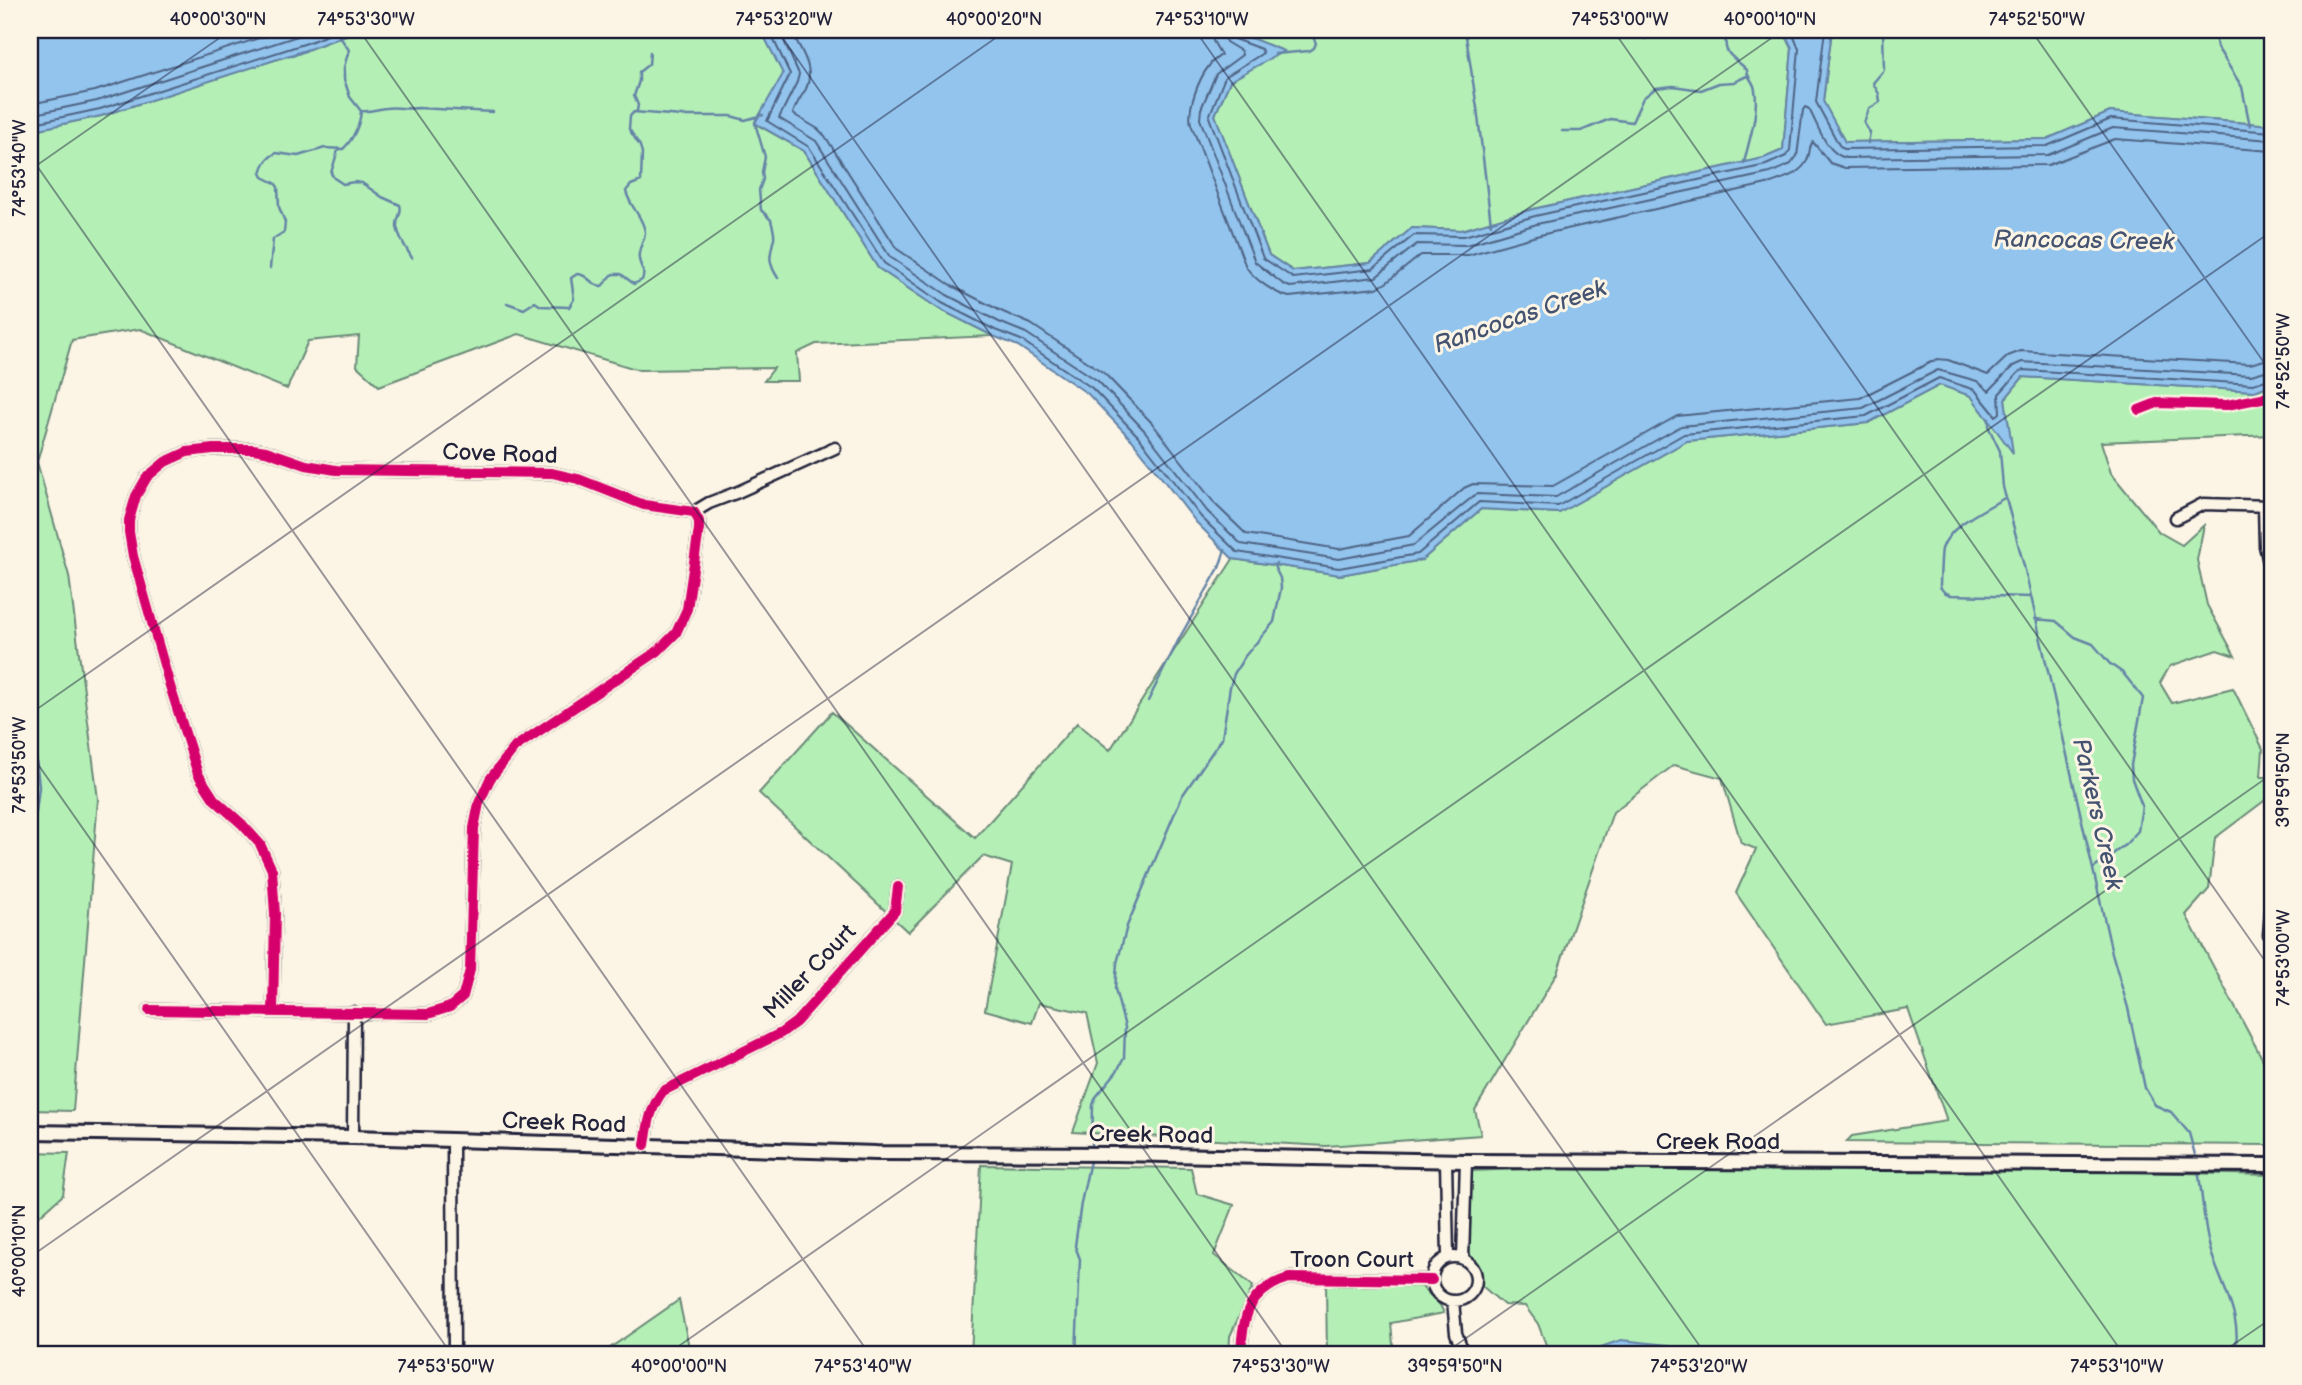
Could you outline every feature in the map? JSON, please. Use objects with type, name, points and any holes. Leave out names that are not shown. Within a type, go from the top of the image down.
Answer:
[{"type":"main road","name":"Creek Road","points":[[30,1132],[353,1137],[876,1153],[1117,1154],[1446,1161],[2272,1165]]},
{"type":"street","points":[[149,1010],[428,1014],[450,1007],[463,996],[470,970],[474,828],[479,803],[490,779],[515,747],[659,651],[676,633],[687,609],[699,521],[694,512],[835,448]]},
{"type":"street","name":"Cove Road","points":[[273,1012],[275,904],[272,870],[260,844],[214,799],[198,774],[133,556],[130,520],[136,496],[147,477],[165,462],[187,452],[253,449],[306,465],[336,470],[551,473],[578,479],[645,505],[689,509],[694,512]]},
{"type":"street","points":[[2176,517],[2203,505],[2268,506],[2265,546],[2272,575]]},
{"type":"street","name":"Miller Court","points":[[645,1145],[650,1113],[654,1102],[663,1091],[781,1033],[796,1022],[895,911],[898,887]]},
{"type":"street","points":[[2272,900],[2269,935],[2272,941]]},
{"type":"street","points":[[353,1137],[354,1012]]},
{"type":"street","points":[[453,1140],[454,1355]]},
{"type":"street","points":[[1446,1161],[1448,1257]]},
{"type":"street","points":[[1463,1258],[1466,1161]]},
{"type":"street","points":[[1448,1257],[1463,1258],[1474,1268],[1475,1283],[1468,1296],[1452,1301],[1437,1293],[1432,1280],[1435,1267],[1448,1257]]},
{"type":"street","name":"Troon Court","points":[[1241,1355],[1241,1330],[1251,1302],[1272,1283],[1289,1278],[1432,1280]]},
{"type":"street","points":[[1452,1301],[1456,1333],[1464,1355]]},
{"type":"green space","points":[[359,30],[761,30],[784,74],[756,124],[804,151],[878,268],[939,309],[993,336],[816,344],[797,353],[799,381],[764,381],[774,368],[639,370],[519,334],[379,386],[357,366],[359,336],[308,341],[287,389],[140,329],[72,340],[37,462],[69,576],[98,799],[73,1111],[30,1110],[30,131],[101,116],[309,49]]},
{"type":"green space","points":[[1230,30],[1783,30],[1792,48],[1783,150],[1764,158],[1533,209],[1462,230],[1412,228],[1370,263],[1293,271],[1269,255],[1215,115],[1230,81],[1283,51]]},
{"type":"green space","points":[[1832,30],[2272,30],[2272,125],[2110,112],[2047,139],[1845,142],[1823,102]]},
{"type":"green space","points":[[2023,377],[2255,391],[2272,384],[2272,435],[2101,442],[2111,473],[2159,532],[2182,545],[2204,525],[2197,560],[2207,605],[2235,656],[2217,650],[2170,666],[2160,683],[2172,703],[2233,688],[2263,749],[2261,777],[2272,777],[2272,795],[2215,838],[2209,889],[2186,915],[2272,1077],[2272,1145],[1846,1142],[1852,1136],[1947,1121],[1908,1009],[1826,1024],[1736,893],[1756,849],[1741,843],[1722,778],[1674,765],[1613,812],[1557,973],[1475,1110],[1481,1135],[1326,1146],[1073,1132],[1098,1063],[1087,1013],[1039,1003],[1032,1023],[985,1010],[1012,865],[983,856],[908,932],[759,793],[832,712],[975,838],[1077,723],[1110,750],[1233,559],[1340,575],[1422,560],[1481,509],[1559,513],[1687,441],[1868,423],[1940,385],[1971,396],[2012,451],[2005,399]]},
{"type":"green space","points":[[30,1152],[69,1153],[63,1195],[30,1224]]},
{"type":"green space","points":[[1688,1162],[2272,1175],[2272,1355],[1550,1355],[1538,1324],[1525,1306],[1504,1305],[1481,1285],[1479,1272],[1469,1254],[1472,1171]]},
{"type":"green space","points":[[981,1165],[1191,1168],[1197,1194],[1234,1205],[1214,1255],[1253,1286],[1230,1336],[1229,1355],[971,1355]]},
{"type":"green space","points":[[1326,1284],[1420,1285],[1440,1305],[1444,1313],[1391,1323],[1394,1355],[1327,1355]]},
{"type":"green space","points":[[679,1300],[689,1347],[696,1355],[600,1355]]},
{"type":"water","points":[[30,30],[359,30],[309,49],[101,116],[30,131]]},
{"type":"water","name":"Rancocas Creek","points":[[761,30],[1230,30],[1284,51],[1230,81],[1215,115],[1269,255],[1293,271],[1370,263],[1412,228],[1462,230],[1533,209],[1764,158],[1783,150],[1792,48],[1783,30],[1832,30],[1823,101],[1845,142],[2047,139],[2110,112],[2272,125],[2272,384],[2255,391],[2023,377],[2005,399],[2013,453],[1971,396],[1940,385],[1868,423],[1687,441],[1559,513],[1481,509],[1422,560],[1340,575],[1233,559],[1196,522],[1132,440],[1088,394],[1018,346],[939,309],[878,268],[804,151],[755,123],[783,74]]},
{"type":"water","points":[[1621,1340],[1668,1345],[1681,1355],[1578,1355]]},
{"type":"waterway","points":[[1275,54],[1309,51],[1314,48],[1316,43],[1309,30]]},
{"type":"waterway","points":[[1465,30],[1491,224]]},
{"type":"waterway","points":[[1639,30],[1639,34],[1645,39],[1662,30]]},
{"type":"waterway","points":[[1727,30],[1727,50],[1747,70],[1755,90],[1755,117],[1744,163]]},
{"type":"waterway","points":[[1868,143],[1870,133],[1864,123],[1869,109],[1880,102],[1873,83],[1884,70],[1883,30]]},
{"type":"waterway","points":[[2214,30],[2217,47],[2242,87],[2250,126]]},
{"type":"waterway","points":[[270,268],[273,239],[284,232],[285,222],[279,207],[278,187],[261,173],[265,164],[276,153],[298,156],[325,148],[343,149],[353,136],[359,121],[361,111],[350,97],[344,79],[349,50],[338,34]]},
{"type":"waterway","points":[[287,56],[307,50]]},
{"type":"waterway","points":[[637,111],[638,105],[634,96],[639,72],[649,64],[650,52]]},
{"type":"waterway","points":[[1562,131],[1581,131],[1610,119],[1632,122],[1643,98],[1656,88],[1673,86],[1701,90],[1747,76]]},
{"type":"waterway","points":[[361,111],[394,107],[493,112]]},
{"type":"waterway","points":[[507,303],[524,309],[535,302],[541,306],[569,307],[574,299],[571,278],[577,274],[602,286],[613,274],[621,274],[634,284],[642,280],[639,255],[645,232],[626,191],[631,185],[641,181],[642,153],[629,129],[630,116],[634,112],[731,116],[745,120],[763,115]]},
{"type":"waterway","points":[[757,117],[755,123],[765,157],[759,190],[761,210],[771,220],[773,227],[770,258],[778,278]]},
{"type":"waterway","points":[[338,150],[331,173],[334,178],[343,184],[362,183],[400,205],[397,227],[412,258]]},
{"type":"waterway","name":"Parkers Creek","points":[[1989,419],[1989,428],[2000,451],[2003,487],[2025,570],[2145,1088],[2155,1105],[2171,1112],[2189,1133],[2197,1162]]},
{"type":"waterway","points":[[2006,497],[1969,518],[1946,540],[1942,549],[1940,587],[1951,595],[2031,597]]},
{"type":"waterway","points":[[1148,701],[1219,568],[1225,550]]},
{"type":"waterway","points":[[30,561],[34,739],[39,787],[36,812],[30,828]]},
{"type":"waterway","points":[[1092,1144],[1093,1105],[1124,1058],[1125,1027],[1115,989],[1117,963],[1127,926],[1182,796],[1222,738],[1234,674],[1245,656],[1274,622],[1281,588],[1274,566],[1276,563]]},
{"type":"waterway","points":[[2035,619],[2056,621],[2075,637],[2093,644],[2110,664],[2123,673],[2143,698],[2131,765],[2132,779],[2142,806],[2138,831],[2126,844],[2093,869]]},
{"type":"waterway","points":[[30,973],[35,999],[30,1013]]},
{"type":"waterway","points":[[1076,1355],[1080,1259],[1075,1246],[1090,1161]]},
{"type":"waterway","name":"Parkers Creek","points":[[2198,1169],[2208,1240],[2236,1326],[2234,1355]]},
{"type":"cycle path","points":[[2139,410],[2157,403],[2227,405],[2272,396]]},
{"type":"cycle path","points":[[149,1010],[428,1014],[450,1007],[463,996],[470,970],[474,828],[479,803],[490,779],[515,747],[658,651],[676,633],[687,609],[699,529],[699,521],[694,512],[644,505],[578,479],[552,473],[336,470],[306,465],[253,449],[187,452],[165,462],[147,477],[136,496],[129,520],[133,556],[198,774],[214,799],[260,844],[272,870],[275,914],[273,1012]]},
{"type":"cycle path","points":[[645,1145],[652,1110],[663,1091],[781,1033],[796,1022],[895,911],[898,887]]},
{"type":"cycle path","points":[[1241,1355],[1243,1328],[1250,1306],[1256,1297],[1275,1283],[1289,1278],[1432,1280]]}]
